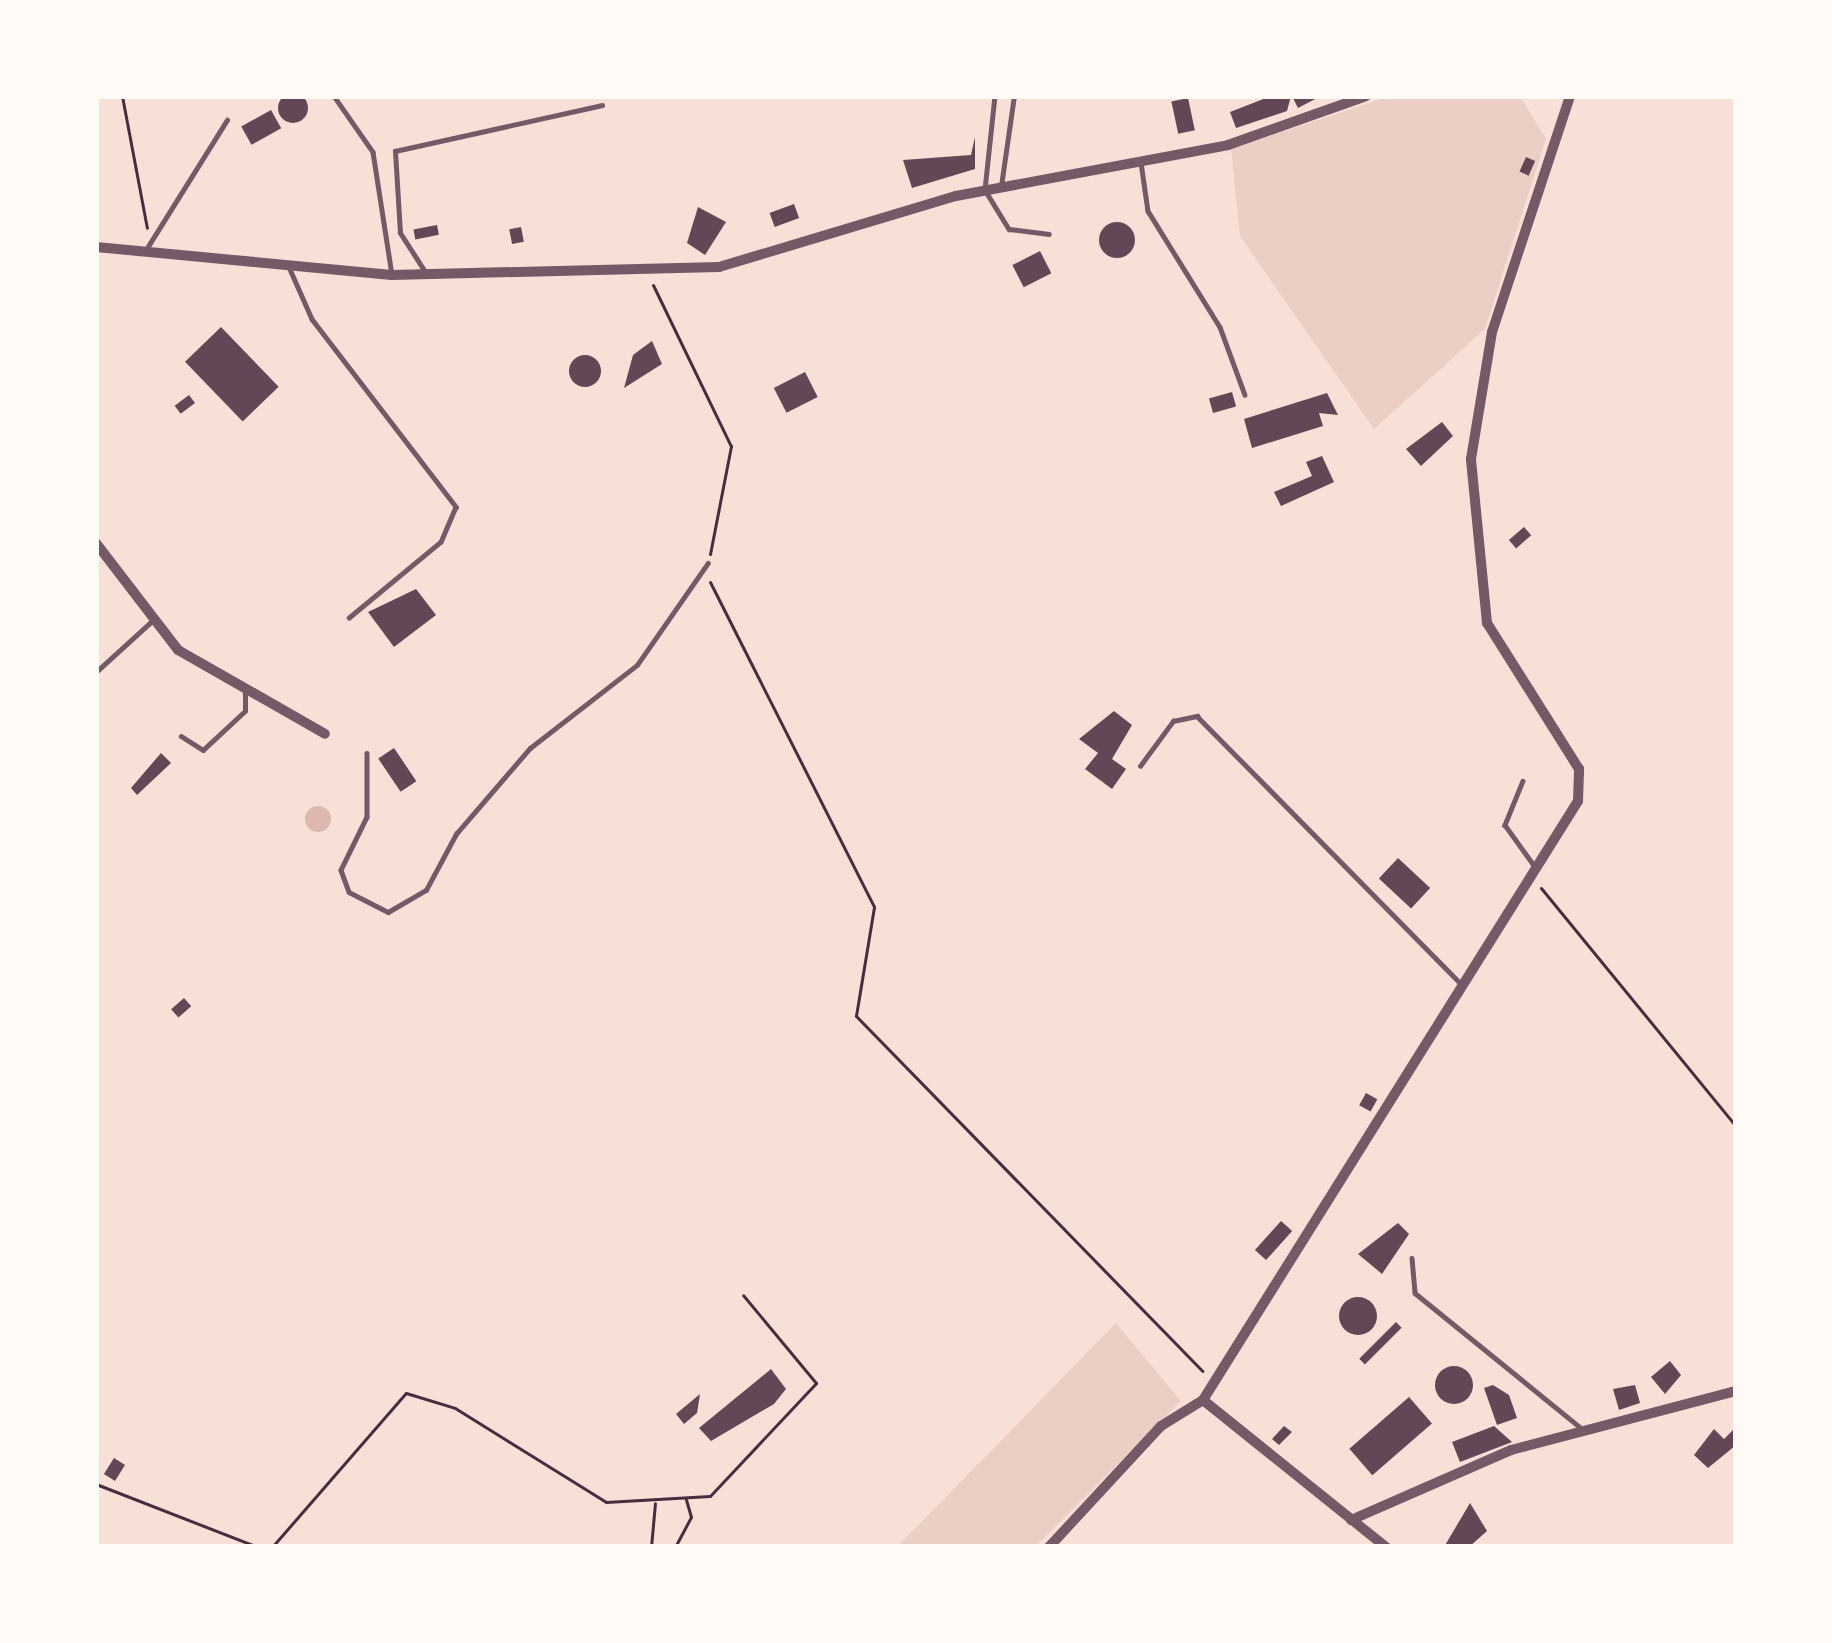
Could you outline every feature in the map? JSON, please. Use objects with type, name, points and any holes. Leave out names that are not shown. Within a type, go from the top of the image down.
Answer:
[{"type":"street","points":[[96,247],[147,242],[392,275],[654,271],[764,257],[1001,186],[1228,145],[1366,96]]},
{"type":"street","points":[[1049,1547],[1161,1426],[1203,1400],[1457,981],[1573,812],[1582,778],[1486,623],[1471,459],[1492,332],[1570,96]]},
{"type":"street","points":[[96,544],[178,650],[325,734]]},
{"type":"street","points":[[1351,1520],[1584,1431],[1736,1391]]},
{"type":"street","points":[[1203,1400],[1386,1547]]},
{"type":"lane","points":[[334,96],[373,152],[392,275]]},
{"type":"lane","points":[[995,96],[985,190],[1009,229],[1049,234]]},
{"type":"lane","points":[[1001,186],[1014,96]]},
{"type":"lane","points":[[428,276],[400,233],[395,151],[602,105]]},
{"type":"lane","points":[[147,242],[227,120]]},
{"type":"lane","points":[[1141,161],[1148,211],[1220,327],[1245,395]]},
{"type":"lane","points":[[289,262],[312,319],[456,507],[441,542],[349,618]]},
{"type":"lane","points":[[367,753],[367,817],[341,870],[350,892],[388,912],[426,890],[456,834],[530,748],[638,665],[708,563]]},
{"type":"lane","points":[[96,672],[152,621]]},
{"type":"lane","points":[[181,736],[203,750],[245,711],[244,686]]},
{"type":"lane","points":[[1140,766],[1173,721],[1197,716],[1457,981]]},
{"type":"lane","points":[[1523,781],[1505,825],[1533,864]]},
{"type":"lane","points":[[1412,1258],[1415,1293],[1584,1431]]},
{"type":"path","points":[[122,96],[147,242]]},
{"type":"path","points":[[654,271],[731,446],[708,563],[710,587],[874,907],[856,1016],[1213,1383]]},
{"type":"path","points":[[1533,864],[1545,898],[1736,1126]]},
{"type":"path","points":[[272,1547],[406,1393],[455,1408],[606,1502],[710,1496],[816,1383],[743,1295]]},
{"type":"path","points":[[96,1484],[258,1547]]},
{"type":"path","points":[[675,1547],[691,1517],[686,1499]]},
{"type":"path","points":[[651,1547],[655,1502]]},
{"type":"shaded area","points":[[1390,96],[1520,96],[1546,139],[1485,329],[1374,429],[1240,236],[1231,149]]},
{"type":"shaded area","points":[[318,806],[331,819],[318,832],[305,819]]},
{"type":"shaded area","points":[[1116,1323],[1181,1401],[1035,1547],[897,1547]]},
{"type":"building","points":[[293,93],[308,108],[293,123],[278,108]]},
{"type":"building","points":[[1271,96],[1291,96],[1287,111],[1236,128],[1230,112]]},
{"type":"building","points":[[1292,96],[1321,96],[1298,108]]},
{"type":"building","points":[[1188,98],[1195,130],[1178,134],[1171,102]]},
{"type":"building","points":[[271,110],[281,128],[251,145],[241,126]]},
{"type":"building","points":[[975,137],[975,169],[912,188],[903,160],[971,155]]},
{"type":"building","points":[[1526,157],[1535,161],[1529,176],[1519,172]]},
{"type":"building","points":[[794,204],[799,218],[775,227],[770,213]]},
{"type":"building","points":[[698,207],[726,222],[705,255],[687,243]]},
{"type":"building","points":[[1117,222],[1130,227],[1135,240],[1130,253],[1117,258],[1104,253],[1099,240],[1104,227]]},
{"type":"building","points":[[437,225],[439,235],[415,239],[413,230]]},
{"type":"building","points":[[521,227],[524,242],[512,244],[509,229]]},
{"type":"building","points":[[1040,251],[1051,273],[1024,287],[1012,265]]},
{"type":"building","points":[[221,327],[279,387],[243,421],[185,362]]},
{"type":"building","points":[[652,341],[662,364],[624,388],[633,355]]},
{"type":"building","points":[[585,355],[597,359],[601,371],[597,383],[585,387],[573,383],[569,371],[573,359]]},
{"type":"building","points":[[805,372],[818,397],[787,413],[774,388]]},
{"type":"building","points":[[1232,392],[1236,406],[1213,413],[1209,399]]},
{"type":"building","points":[[1327,393],[1338,415],[1319,413],[1323,426],[1252,448],[1244,419]]},
{"type":"building","points":[[189,395],[195,403],[181,414],[175,406]]},
{"type":"building","points":[[1442,422],[1453,436],[1421,466],[1406,449]]},
{"type":"building","points":[[1322,456],[1334,482],[1281,506],[1274,492],[1312,476],[1306,462]]},
{"type":"building","points":[[1524,527],[1531,535],[1516,548],[1509,540]]},
{"type":"building","points":[[416,589],[436,615],[394,647],[368,612]]},
{"type":"building","points":[[1114,711],[1132,725],[1112,759],[1126,769],[1112,789],[1085,769],[1098,753],[1079,739]]},
{"type":"building","points":[[394,748],[416,781],[401,792],[378,759]]},
{"type":"building","points":[[161,753],[171,763],[137,795],[131,788]]},
{"type":"building","points":[[1398,858],[1430,888],[1411,908],[1379,878]]},
{"type":"building","points":[[184,998],[191,1006],[178,1017],[171,1009]]},
{"type":"building","points":[[1366,1093],[1377,1099],[1371,1112],[1359,1105]]},
{"type":"building","points":[[1281,1221],[1292,1231],[1266,1260],[1255,1250]]},
{"type":"building","points":[[1398,1223],[1409,1234],[1382,1274],[1358,1254]]},
{"type":"building","points":[[1358,1297],[1371,1303],[1377,1316],[1371,1329],[1358,1335],[1345,1329],[1339,1316],[1345,1303]]},
{"type":"building","points":[[1396,1322],[1402,1328],[1365,1364],[1359,1359]]},
{"type":"building","points":[[1670,1361],[1681,1375],[1665,1394],[1651,1377]]},
{"type":"building","points":[[1454,1366],[1467,1372],[1473,1385],[1467,1398],[1454,1404],[1441,1398],[1435,1385],[1441,1372]]},
{"type":"building","points":[[771,1369],[786,1389],[774,1404],[711,1441],[699,1428]]},
{"type":"building","points":[[1493,1385],[1509,1395],[1517,1418],[1497,1425],[1484,1388]]},
{"type":"building","points":[[1635,1385],[1640,1403],[1619,1410],[1613,1389]]},
{"type":"building","points":[[700,1394],[697,1413],[684,1424],[676,1414]]},
{"type":"building","points":[[1409,1397],[1432,1423],[1372,1475],[1349,1449]]},
{"type":"building","points":[[1284,1426],[1292,1432],[1279,1445],[1272,1439]]},
{"type":"building","points":[[1494,1426],[1512,1442],[1460,1462],[1452,1442]]},
{"type":"building","points":[[1714,1429],[1724,1439],[1733,1430],[1736,1445],[1708,1468],[1694,1455]]},
{"type":"building","points":[[114,1458],[125,1465],[115,1481],[104,1474]]},
{"type":"building","points":[[1470,1503],[1487,1531],[1469,1547],[1444,1547]]}]
